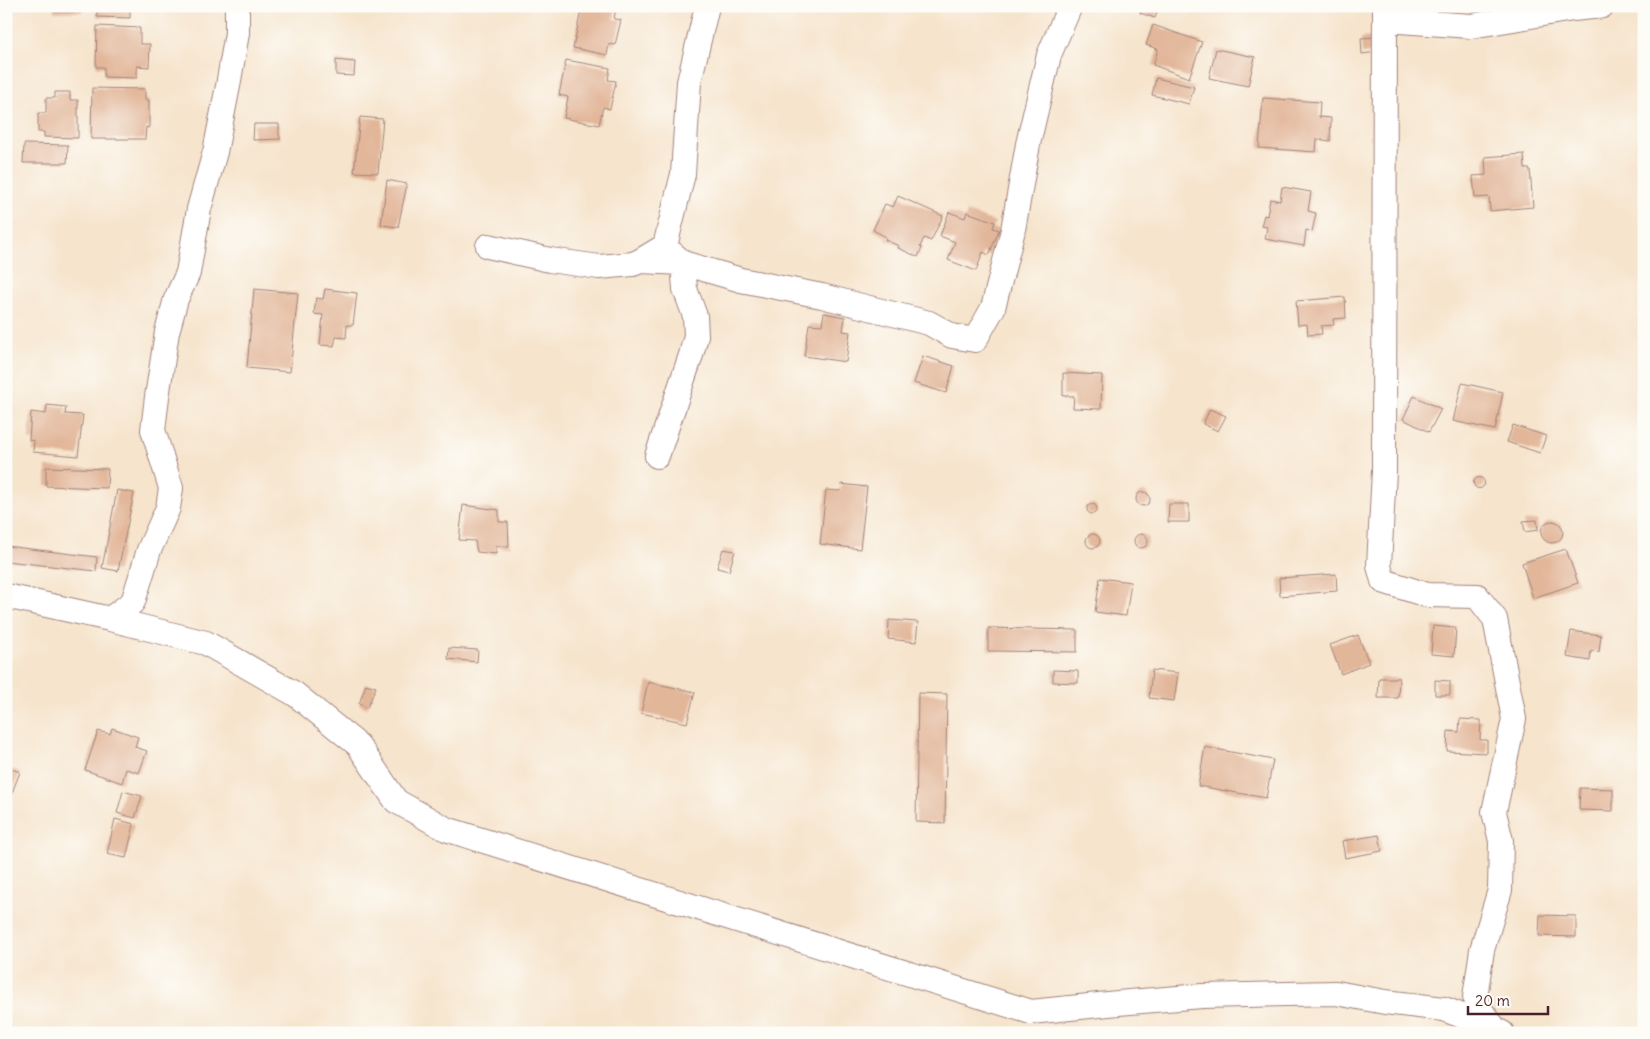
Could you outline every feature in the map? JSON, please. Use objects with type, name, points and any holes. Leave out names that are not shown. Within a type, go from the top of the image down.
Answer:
[{"type":"street","points":[[110,619],[133,602],[149,550],[168,508],[171,488],[154,430],[157,398],[167,332],[176,300],[188,273],[199,209],[226,95],[237,33],[237,6]]},
{"type":"street","points":[[488,246],[550,260],[599,267],[633,264],[665,246],[683,174],[689,82],[707,6]]},
{"type":"street","points":[[640,261],[683,263],[741,280],[822,296],[930,323],[952,336],[975,340],[993,308],[1013,230],[1028,144],[1049,55],[1070,6]]},
{"type":"street","points":[[1499,1031],[1482,1012],[1475,996],[1482,950],[1500,890],[1501,841],[1494,812],[1514,719],[1495,619],[1477,596],[1427,595],[1383,580],[1379,566],[1384,471],[1383,126],[1385,13],[1471,26],[1602,6]]},
{"type":"street","points":[[657,456],[696,336],[695,316],[685,289],[683,263],[665,246]]},
{"type":"street","points":[[6,596],[206,643],[295,694],[358,745],[396,801],[446,830],[1031,1012],[1202,996],[1336,993],[1386,1002],[1444,1009],[1499,1031]]},
{"type":"street","points":[[133,602],[146,628]]},
{"type":"street","points":[[1454,1013],[1475,996]]},
{"type":"building","points":[[54,6],[82,6],[82,12],[54,12]]},
{"type":"building","points":[[97,6],[130,6],[130,18],[97,17]]},
{"type":"building","points":[[582,6],[616,8],[614,19],[621,20],[615,45],[609,44],[607,55],[573,48]]},
{"type":"building","points":[[1142,6],[1159,6],[1155,18],[1140,13]]},
{"type":"building","points":[[1153,25],[1202,42],[1189,78],[1153,65],[1158,49],[1146,45]]},
{"type":"building","points":[[97,26],[140,28],[140,44],[150,44],[149,67],[137,66],[137,78],[104,77],[104,67],[96,67]]},
{"type":"building","points":[[1376,37],[1377,52],[1362,54],[1361,38]]},
{"type":"building","points":[[1216,49],[1255,57],[1248,86],[1209,78]]},
{"type":"building","points":[[336,60],[355,62],[354,76],[336,75]]},
{"type":"building","points":[[566,60],[610,68],[608,80],[616,81],[610,109],[603,107],[599,125],[564,118],[568,97],[559,95]]},
{"type":"building","points":[[1156,78],[1194,87],[1189,104],[1152,95]]},
{"type":"building","points":[[92,88],[145,89],[145,100],[149,100],[149,128],[146,127],[145,139],[91,139]]},
{"type":"building","points":[[55,92],[70,92],[70,100],[78,100],[78,138],[44,137],[44,132],[38,132],[38,113],[46,113],[46,98],[55,98]]},
{"type":"building","points":[[1263,98],[1320,102],[1319,117],[1331,118],[1330,141],[1317,139],[1316,152],[1259,148]]},
{"type":"building","points":[[360,117],[383,119],[378,173],[354,172]]},
{"type":"building","points":[[254,124],[279,124],[279,136],[281,139],[253,140]]},
{"type":"building","points":[[24,144],[68,145],[67,163],[23,163]]},
{"type":"building","points":[[1524,154],[1525,169],[1530,169],[1533,207],[1490,211],[1489,197],[1475,198],[1473,176],[1486,175],[1485,157]]},
{"type":"building","points":[[387,180],[407,184],[398,227],[381,225]]},
{"type":"building","points":[[1282,187],[1311,192],[1308,211],[1316,213],[1312,232],[1306,230],[1304,246],[1265,239],[1267,227],[1261,226],[1264,215],[1267,216],[1270,199],[1280,201]]},
{"type":"building","points":[[898,196],[943,216],[931,241],[924,238],[918,257],[898,248],[899,246],[885,240],[886,237],[873,230],[885,204],[893,207]]},
{"type":"building","points":[[949,212],[965,218],[967,212],[995,222],[993,228],[999,230],[989,255],[983,252],[976,271],[948,260],[955,242],[940,236]]},
{"type":"building","points":[[254,289],[298,293],[290,372],[247,368]]},
{"type":"building","points":[[325,289],[357,293],[353,325],[347,325],[346,338],[336,337],[334,346],[320,345],[323,315],[314,314],[316,298],[323,299]]},
{"type":"building","points":[[1345,297],[1346,318],[1333,319],[1334,325],[1321,326],[1322,334],[1308,335],[1307,324],[1298,325],[1296,301]]},
{"type":"building","points":[[824,313],[845,317],[843,331],[850,332],[846,362],[804,356],[809,324],[822,325]]},
{"type":"building","points":[[923,356],[954,366],[946,393],[914,383]]},
{"type":"building","points":[[1063,373],[1102,375],[1101,409],[1073,408],[1074,396],[1063,396]]},
{"type":"building","points":[[1462,383],[1503,392],[1495,430],[1453,421]]},
{"type":"building","points":[[1414,396],[1441,409],[1429,432],[1403,419]]},
{"type":"building","points":[[47,405],[66,407],[65,414],[83,415],[78,456],[33,452],[34,441],[29,440],[31,412],[46,414]]},
{"type":"building","points":[[1210,409],[1226,416],[1218,431],[1203,424]]},
{"type":"building","points":[[1513,425],[1546,436],[1540,453],[1507,442]]},
{"type":"building","points":[[6,457],[10,457],[9,485],[6,485]]},
{"type":"building","points":[[46,467],[108,469],[107,488],[46,486]]},
{"type":"building","points":[[1479,477],[1485,483],[1479,489],[1473,483]]},
{"type":"building","points":[[841,484],[867,487],[860,549],[820,544],[826,490],[840,491]]},
{"type":"building","points":[[117,490],[134,493],[118,571],[102,568]]},
{"type":"building","points":[[1140,492],[1146,492],[1150,499],[1146,506],[1140,506],[1136,502],[1136,496]]},
{"type":"building","points":[[1092,504],[1097,509],[1092,514],[1087,509]]},
{"type":"building","points":[[1169,504],[1189,504],[1189,522],[1168,522]]},
{"type":"building","points":[[463,505],[499,510],[499,522],[508,522],[509,547],[496,546],[496,554],[477,552],[475,541],[459,540]]},
{"type":"building","points":[[1537,520],[1538,530],[1525,532],[1523,521]]},
{"type":"building","points":[[1552,521],[1560,524],[1563,532],[1560,540],[1552,543],[1544,540],[1541,532],[1544,524]]},
{"type":"building","points":[[1093,534],[1098,536],[1100,541],[1098,546],[1093,548],[1088,546],[1086,541],[1088,536]]},
{"type":"building","points":[[1138,534],[1144,534],[1148,541],[1144,548],[1138,548],[1134,544],[1134,538]]},
{"type":"building","points":[[6,546],[97,557],[96,571],[6,561]]},
{"type":"building","points":[[723,549],[735,551],[729,571],[717,568]]},
{"type":"building","points":[[1566,549],[1578,583],[1533,598],[1522,563]]},
{"type":"building","points":[[1336,574],[1337,591],[1280,596],[1279,578]]},
{"type":"building","points":[[1100,578],[1131,582],[1126,616],[1095,612]]},
{"type":"building","points":[[889,620],[918,622],[916,642],[888,639]]},
{"type":"building","points":[[1433,626],[1456,628],[1454,656],[1431,654]]},
{"type":"building","points":[[988,628],[1077,630],[1077,652],[988,651]]},
{"type":"building","points":[[1571,631],[1601,635],[1599,652],[1591,651],[1590,661],[1567,657]]},
{"type":"building","points":[[1358,635],[1369,663],[1341,674],[1330,645]]},
{"type":"building","points":[[449,648],[478,650],[477,662],[448,659]]},
{"type":"building","points":[[1053,670],[1078,671],[1078,683],[1053,682]]},
{"type":"building","points":[[1152,670],[1178,673],[1174,701],[1149,698]]},
{"type":"building","points":[[1379,678],[1399,678],[1398,698],[1378,698]]},
{"type":"building","points":[[1435,680],[1450,681],[1450,695],[1435,695]]},
{"type":"building","points":[[648,682],[695,692],[687,723],[641,713]]},
{"type":"building","points":[[366,684],[376,687],[367,708],[359,704]]},
{"type":"building","points":[[918,693],[947,694],[945,823],[916,822]]},
{"type":"building","points":[[1460,719],[1481,720],[1480,740],[1487,740],[1487,753],[1447,751],[1448,731],[1459,732]]},
{"type":"building","points":[[112,728],[138,737],[135,747],[147,751],[139,773],[126,769],[122,783],[85,770],[98,731],[110,734]]},
{"type":"building","points":[[1205,747],[1273,760],[1266,798],[1198,786]]},
{"type":"building","points":[[6,767],[20,772],[6,808]]},
{"type":"building","points":[[1580,788],[1613,789],[1613,811],[1579,810]]},
{"type":"building","points":[[123,791],[142,796],[135,818],[117,813]]},
{"type":"building","points":[[115,819],[134,824],[126,858],[107,854]]},
{"type":"building","points":[[1379,835],[1382,851],[1345,858],[1342,841]]},
{"type":"building","points":[[1540,915],[1576,916],[1576,937],[1539,936]]}]
